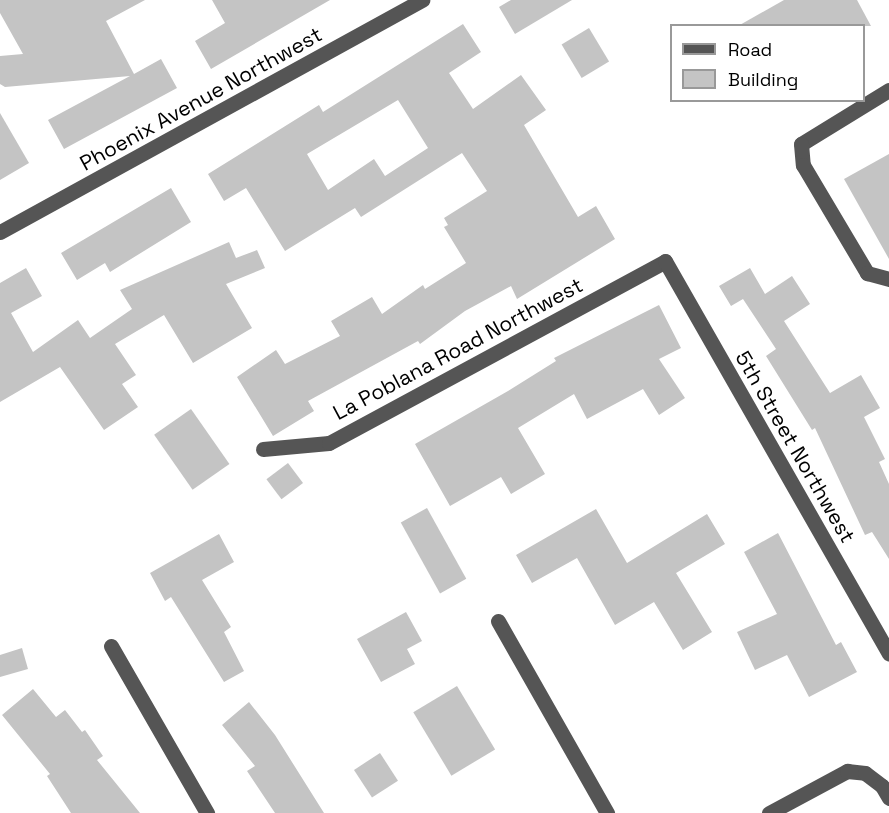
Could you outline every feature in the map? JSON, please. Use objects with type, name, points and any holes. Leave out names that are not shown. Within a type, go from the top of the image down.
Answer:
[{"type":"street","name":"Phoenix Avenue Northwest","points":[[0,232],[422,0]]},
{"type":"street","points":[[889,90],[801,144],[803,165],[867,273],[889,279]]},
{"type":"street","name":"La Poblana Road Northwest","points":[[263,449],[328,443],[665,261]]},
{"type":"street","name":"5th Street Northwest","points":[[665,261],[889,654]]},
{"type":"street","points":[[498,621],[607,813]]},
{"type":"street","points":[[111,646],[207,813]]},
{"type":"street","points":[[769,813],[847,771],[865,773],[882,786],[889,798]]},
{"type":"building","points":[[0,0],[145,0],[106,21],[134,74],[161,59],[177,88],[64,149],[48,120],[130,76],[5,87],[0,84],[0,56],[23,54],[0,13]]},
{"type":"building","points":[[212,0],[330,0],[211,69],[195,41],[225,23]]},
{"type":"building","points":[[511,0],[572,0],[515,34],[499,7]]},
{"type":"building","points":[[784,0],[857,0],[871,26],[865,26],[865,24],[742,24]]},
{"type":"building","points":[[463,24],[481,52],[449,73],[473,109],[521,75],[546,110],[524,125],[578,217],[596,206],[615,239],[517,299],[511,286],[465,311],[420,344],[418,341],[308,401],[314,411],[273,436],[237,377],[276,350],[285,364],[340,336],[331,321],[372,297],[382,314],[423,285],[425,289],[466,263],[444,227],[448,225],[444,218],[487,191],[462,153],[361,217],[355,208],[285,251],[246,188],[224,201],[208,174],[319,105],[323,112]],"holes":[[[398,100],[428,148],[385,176],[374,159],[328,190],[307,154]]]},
{"type":"building","points":[[589,28],[609,61],[582,78],[562,44]]},
{"type":"building","points":[[0,113],[29,163],[0,180]]},
{"type":"building","points":[[889,154],[889,259],[844,179]]},
{"type":"building","points":[[171,188],[191,222],[110,272],[105,263],[77,280],[61,253]]},
{"type":"building","points":[[229,242],[236,258],[257,250],[265,268],[226,284],[252,328],[193,363],[164,315],[115,344],[136,375],[122,384],[138,407],[104,430],[60,367],[0,402],[0,283],[26,268],[42,296],[11,313],[33,352],[78,320],[90,338],[132,309],[120,290]]},
{"type":"building","points":[[750,268],[765,294],[792,276],[810,304],[784,321],[830,393],[861,375],[880,408],[864,417],[885,459],[879,462],[889,484],[889,559],[872,532],[865,535],[815,428],[812,430],[766,356],[776,349],[743,299],[731,306],[719,286]]},
{"type":"building","points":[[659,305],[681,348],[659,359],[685,398],[659,415],[643,389],[587,419],[574,394],[518,428],[545,474],[511,494],[501,477],[450,506],[415,444],[508,391],[556,361],[554,358]]},
{"type":"building","points":[[191,409],[229,464],[193,490],[154,435]]},
{"type":"building","points":[[288,463],[303,483],[281,499],[266,479]]},
{"type":"building","points":[[427,508],[466,579],[440,593],[401,523]]},
{"type":"building","points":[[596,509],[627,563],[707,514],[725,544],[676,573],[712,632],[683,650],[654,602],[615,625],[577,558],[532,583],[516,555]]},
{"type":"building","points":[[778,533],[836,645],[841,642],[857,672],[809,697],[787,655],[755,670],[737,632],[777,614],[744,552]]},
{"type":"building","points":[[219,534],[234,562],[202,580],[231,627],[224,632],[244,671],[224,682],[171,597],[165,601],[150,573]]},
{"type":"building","points":[[406,612],[422,641],[407,649],[415,664],[381,682],[357,639]]},
{"type":"building","points":[[22,648],[28,669],[0,677],[0,655]]},
{"type":"building","points":[[457,686],[495,749],[451,776],[413,712]]},
{"type":"building","points":[[33,689],[56,717],[65,710],[82,732],[85,730],[103,756],[97,760],[140,813],[71,813],[47,776],[50,774],[2,715]]},
{"type":"building","points":[[249,702],[275,735],[324,813],[275,813],[247,771],[255,766],[222,725]]},
{"type":"building","points":[[380,753],[398,781],[372,798],[354,770]]}]
